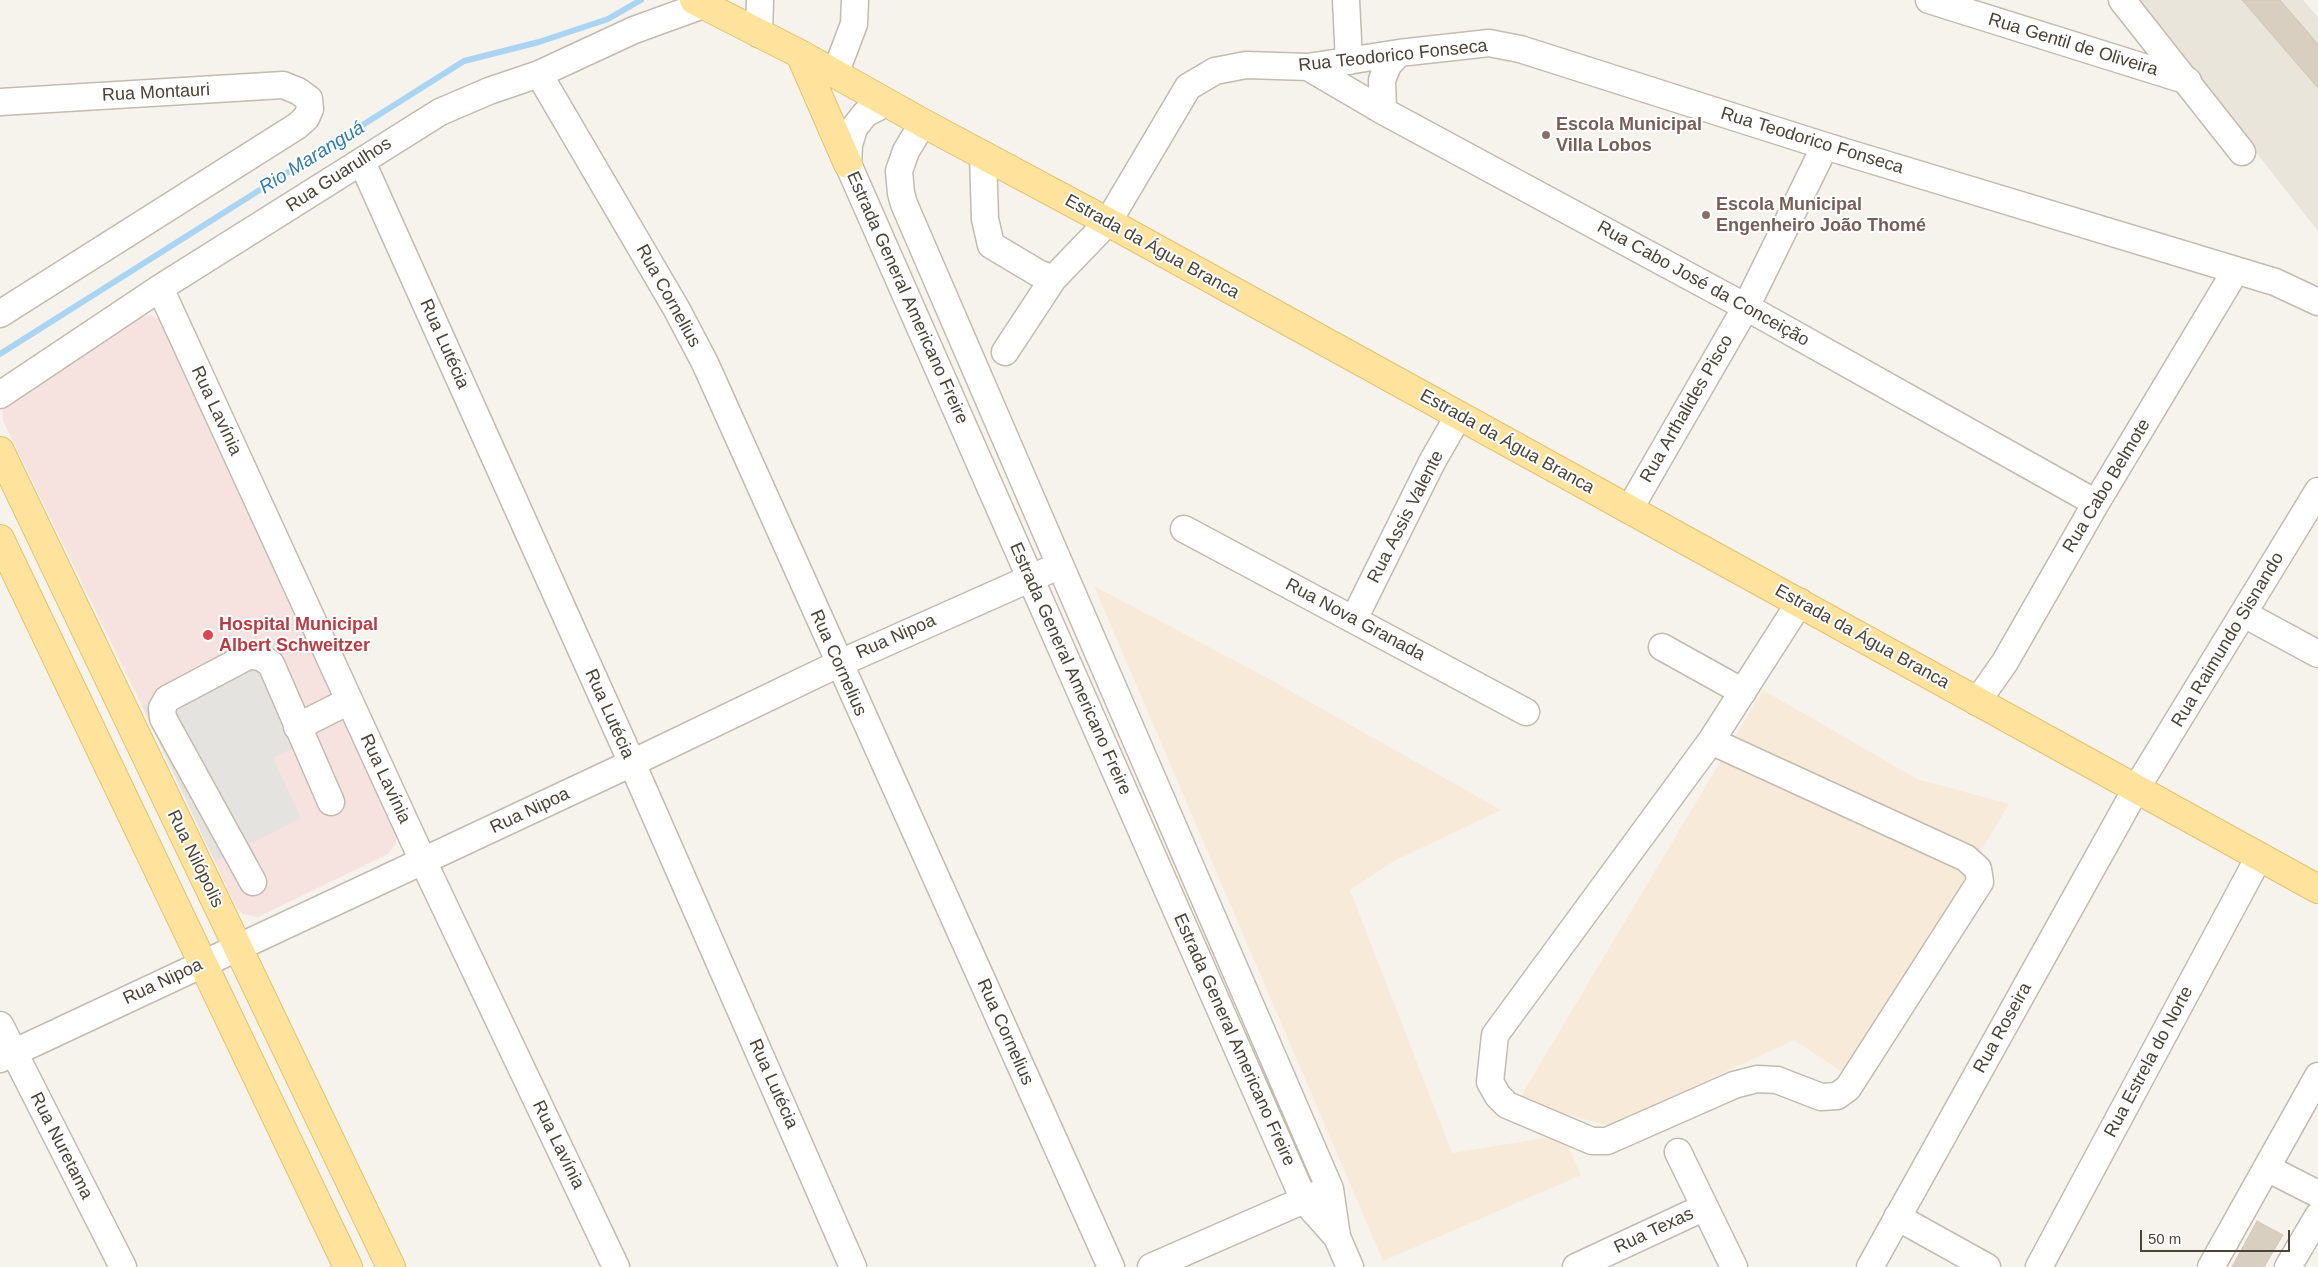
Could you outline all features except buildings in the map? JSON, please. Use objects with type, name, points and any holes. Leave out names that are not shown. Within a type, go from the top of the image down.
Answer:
[{"type":"main road","name":"Estrada da Água Branca","points":[[698,3],[800,54],[886,103],[1108,222],[2318,889]]},
{"type":"main road","points":[[800,54],[848,164]]},
{"type":"main road","name":"Rua Nilópolis","points":[[0,451],[391,1267]]},
{"type":"main road","points":[[0,539],[348,1267]]},
{"type":"main road","points":[[91,730],[126,714]]},
{"type":"main road","points":[[164,882],[199,866]]},
{"type":"street","points":[[759,34],[760,0]]},
{"type":"street","points":[[835,74],[854,24],[855,0]]},
{"type":"street","points":[[1346,0],[1349,61]]},
{"type":"street","name":"Rua Gentil de Oliveira","points":[[1929,0],[1966,6],[2188,81]]},
{"type":"street","points":[[2122,0],[2188,81],[2242,152]]},
{"type":"street","name":"Rua Guarulhos","points":[[0,395],[160,288],[440,112],[489,91],[539,74],[698,3]]},
{"type":"street","name":"Rua Teodorico Fonseca","points":[[1005,352],[1053,279],[1108,222],[1188,86],[1214,72],[1246,65],[1308,67],[1399,53],[1489,43],[1520,49],[1825,146],[2275,282],[2318,302]]},
{"type":"street","points":[[1383,111],[1382,80],[1388,65],[1399,53]]},
{"type":"street","name":"Rua Cabo José da Conceição","points":[[1308,67],[1383,111],[1746,307],[2096,503]]},
{"type":"street","name":"Rua Cornelius","points":[[539,74],[676,308],[700,355],[1111,1267]]},
{"type":"street","name":"Rua Montauri","points":[[0,102],[283,85],[298,91],[309,99],[310,110],[306,118],[297,126],[0,314]]},
{"type":"street","name":"Estrada General Americano Freire","points":[[886,103],[865,114],[854,128],[849,145],[848,164],[1304,1200],[1337,1238]]},
{"type":"street","name":"Estrada General Americano Freire","points":[[923,123],[902,160],[899,171],[900,193],[1330,1189],[1337,1238],[1350,1267]]},
{"type":"street","name":"Rua Arthalides Pisco","points":[[1629,510],[1746,307],[1825,146]]},
{"type":"street","points":[[983,155],[985,219],[991,245],[1038,273],[1053,279]]},
{"type":"street","name":"Rua Lutécia","points":[[362,162],[632,763],[854,1267]]},
{"type":"street","name":"Rua Cabo Belmote","points":[[1978,702],[2004,662],[2096,503],[2236,270]]},
{"type":"street","name":"Rua Lavínia","points":[[160,288],[423,861],[616,1267]]},
{"type":"street","name":"Rua Assis Valente","points":[[1354,619],[1432,462],[1458,415]]},
{"type":"street","name":"Rua Raimundo Sisnando","points":[[2136,789],[2318,490]]},
{"type":"street","name":"Rua Nova Granada","points":[[1184,529],[1526,712]]},
{"type":"street","name":"Rua Nipoa","points":[[7,1055],[632,763],[838,664],[1030,577],[1062,565]]},
{"type":"street","points":[[1711,741],[1966,858],[1978,869],[1980,882],[1848,1088],[1836,1096],[1820,1097],[1777,1080],[1757,1079],[1734,1085],[1607,1141],[1592,1141],[1507,1105],[1498,1096],[1490,1082],[1495,1035],[1711,741],[1800,602]]},
{"type":"street","points":[[2244,614],[2318,654]]},
{"type":"street","points":[[1662,647],[1743,692]]},
{"type":"street","points":[[252,882],[163,718],[162,708],[168,699],[250,655],[262,658],[271,664],[331,802]]},
{"type":"street","points":[[297,727],[349,700]]},
{"type":"street","name":"Rua Roseira","points":[[1870,1267],[2136,789]]},
{"type":"street","name":"Rua Estrela do Norte","points":[[2039,1267],[2259,857]]},
{"type":"street","name":"Rua Nuretama","points":[[0,1025],[7,1055],[123,1267]]},
{"type":"street","points":[[2211,1267],[2318,1076]]},
{"type":"street","points":[[1678,1152],[1734,1267]]},
{"type":"street","points":[[2267,1168],[2318,1194]]},
{"type":"street","points":[[1151,1267],[1330,1189]]},
{"type":"street","name":"Rua Texas","points":[[1576,1267],[1705,1207]]},
{"type":"street","points":[[2288,1267],[2318,1216]]},
{"type":"street","points":[[1897,1217],[1987,1267]]},
{"type":"shaded area","points":[[2136,0],[2303,0],[2318,17],[2318,231]]},
{"type":"shaded area","name":"Hospital Municipal Albert Schweitzer","points":[[150,315],[163,321],[397,827],[396,843],[388,854],[258,917],[243,914],[237,909],[142,706],[3,421],[2,404],[6,395],[141,317]]},
{"type":"shaded area","points":[[1094,586],[1271,680],[1501,810],[1394,861],[1350,890],[1452,1153],[1563,1135],[1581,1175],[1383,1261]]},
{"type":"shaded area","points":[[275,638],[319,735],[273,758],[301,818],[215,862],[142,706]]},
{"type":"shaded area","points":[[1763,690],[1917,779],[2009,804],[1847,1075],[1794,1040],[1609,1126],[1518,1101]]},
{"type":"waterway","name":"Rio Maranguá","points":[[0,354],[464,61],[539,42],[608,19],[641,0]]},
{"type":"place","name":"Escola Municipal Villa Lobos","points":[[1546,135]]},
{"type":"place","name":"Escola Municipal Engenheiro João Thomé","points":[[1706,215]]},
{"type":"place","name":"Hospital Municipal Albert Schweitzer","points":[[208,635]]}]
